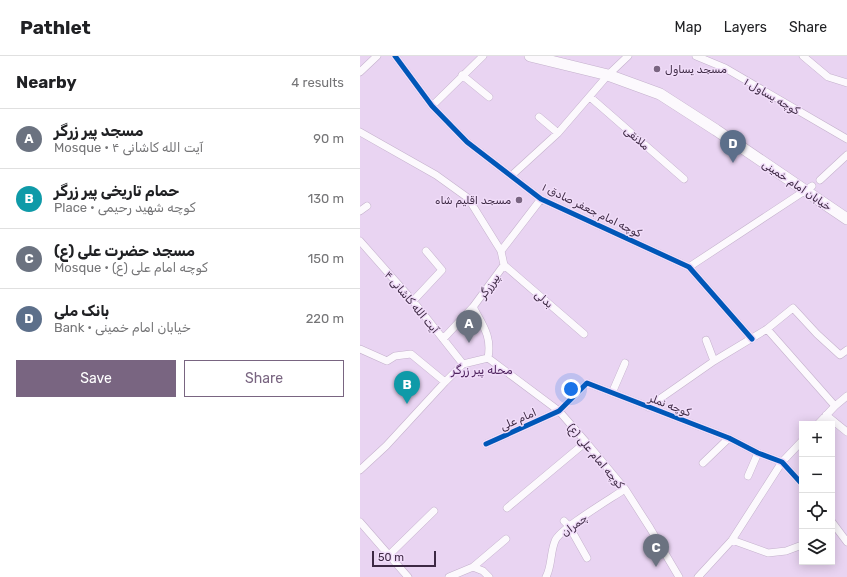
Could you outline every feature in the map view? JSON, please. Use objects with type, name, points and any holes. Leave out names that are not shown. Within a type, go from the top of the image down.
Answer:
[{"type":"main road","name":"خیابان امام خمینی","points":[[530,56],[612,72],[660,94],[809,189],[847,219]]},
{"type":"street","points":[[360,71],[376,56]]},
{"type":"street","name":"کوچه امام جعفر صادق ۱","points":[[395,56],[432,106],[467,142],[541,199],[689,267],[752,339]]},
{"type":"street","points":[[432,106],[483,56]]},
{"type":"street","points":[[511,176],[558,133],[628,56]]},
{"type":"street","name":"کوچه یساول ۱","points":[[696,56],[725,68],[847,139]]},
{"type":"street","points":[[802,56],[828,77],[847,83]]},
{"type":"street","points":[[462,75],[489,97]]},
{"type":"street","name":"ملانقی","points":[[590,97],[684,179]]},
{"type":"street","points":[[539,118],[558,133]]},
{"type":"street","points":[[360,132],[436,175],[468,198],[501,250],[541,199]]},
{"type":"street","points":[[820,180],[847,155]]},
{"type":"street","points":[[689,267],[809,189]]},
{"type":"street","points":[[360,211],[367,206]]},
{"type":"street","name":"آیت الله کاشانی ۴","points":[[360,241],[413,301],[463,364]]},
{"type":"street","name":"پیرزرگر","points":[[488,358],[490,347],[488,337],[473,307],[504,265],[501,250]]},
{"type":"street","points":[[413,301],[442,270],[426,251]]},
{"type":"street","name":"بدلی","points":[[504,265],[584,334]]},
{"type":"street","points":[[443,339],[473,307]]},
{"type":"street","points":[[648,407],[714,361],[767,329],[793,308],[817,334],[840,355],[847,350]]},
{"type":"street","points":[[767,329],[835,406]]},
{"type":"street","points":[[706,340],[714,361]]},
{"type":"street","points":[[360,349],[387,361],[395,356],[411,354],[445,382]]},
{"type":"street","points":[[360,470],[386,446],[463,364],[488,358]]},
{"type":"street","name":"کوچه امام علی (ع)","points":[[488,358],[559,411],[625,490],[650,528],[679,577]]},
{"type":"street","points":[[612,393],[625,363]]},
{"type":"street","name":"کوچه نملر","points":[[559,411],[587,383],[729,438],[758,453],[782,462]]},
{"type":"street","points":[[821,421],[847,396]]},
{"type":"street","name":"امام علی","points":[[486,444],[559,411]]},
{"type":"street","points":[[826,415],[847,432]]},
{"type":"street","points":[[703,463],[729,438]]},
{"type":"street","points":[[507,508],[586,442]]},
{"type":"street","points":[[698,577],[732,540],[782,462],[799,444]]},
{"type":"street","points":[[748,476],[758,453]]},
{"type":"street","points":[[782,462],[799,481]]},
{"type":"street","name":"چمران","points":[[550,575],[555,540],[567,524],[625,490]]},
{"type":"street","points":[[389,555],[434,511]]},
{"type":"street","points":[[360,522],[389,555],[404,576]]},
{"type":"street","points":[[567,524],[587,558]]},
{"type":"street","points":[[835,526],[842,536]]},
{"type":"street","points":[[449,577],[473,567],[506,539]]},
{"type":"street","points":[[732,540],[768,553],[786,551],[799,546]]},
{"type":"street","points":[[473,567],[483,571],[489,577]]},
{"type":"cycle path","points":[[395,56],[432,106],[467,142],[541,199],[689,267],[752,339]]},
{"type":"cycle path","points":[[486,444],[559,411],[587,383],[729,438],[758,453],[782,462],[799,481]]},
{"type":"place","name":"مسجد یساول","points":[[657,69]]},
{"type":"place","name":"بانک ملی","points":[[733,163]]},
{"type":"place","name":"مسجد اقلیم شاه","points":[[519,200]]},
{"type":"place","name":"مسجد پیر زرگر","points":[[469,343]]},
{"type":"place","name":"حمام تاریخی پیر زرگر","points":[[407,404]]},
{"type":"place","name":"مسجد حضرت علی (ع)","points":[[656,567]]},
{"type":"district","name":"محله پیر زرگر","points":[[482,370]]}]
